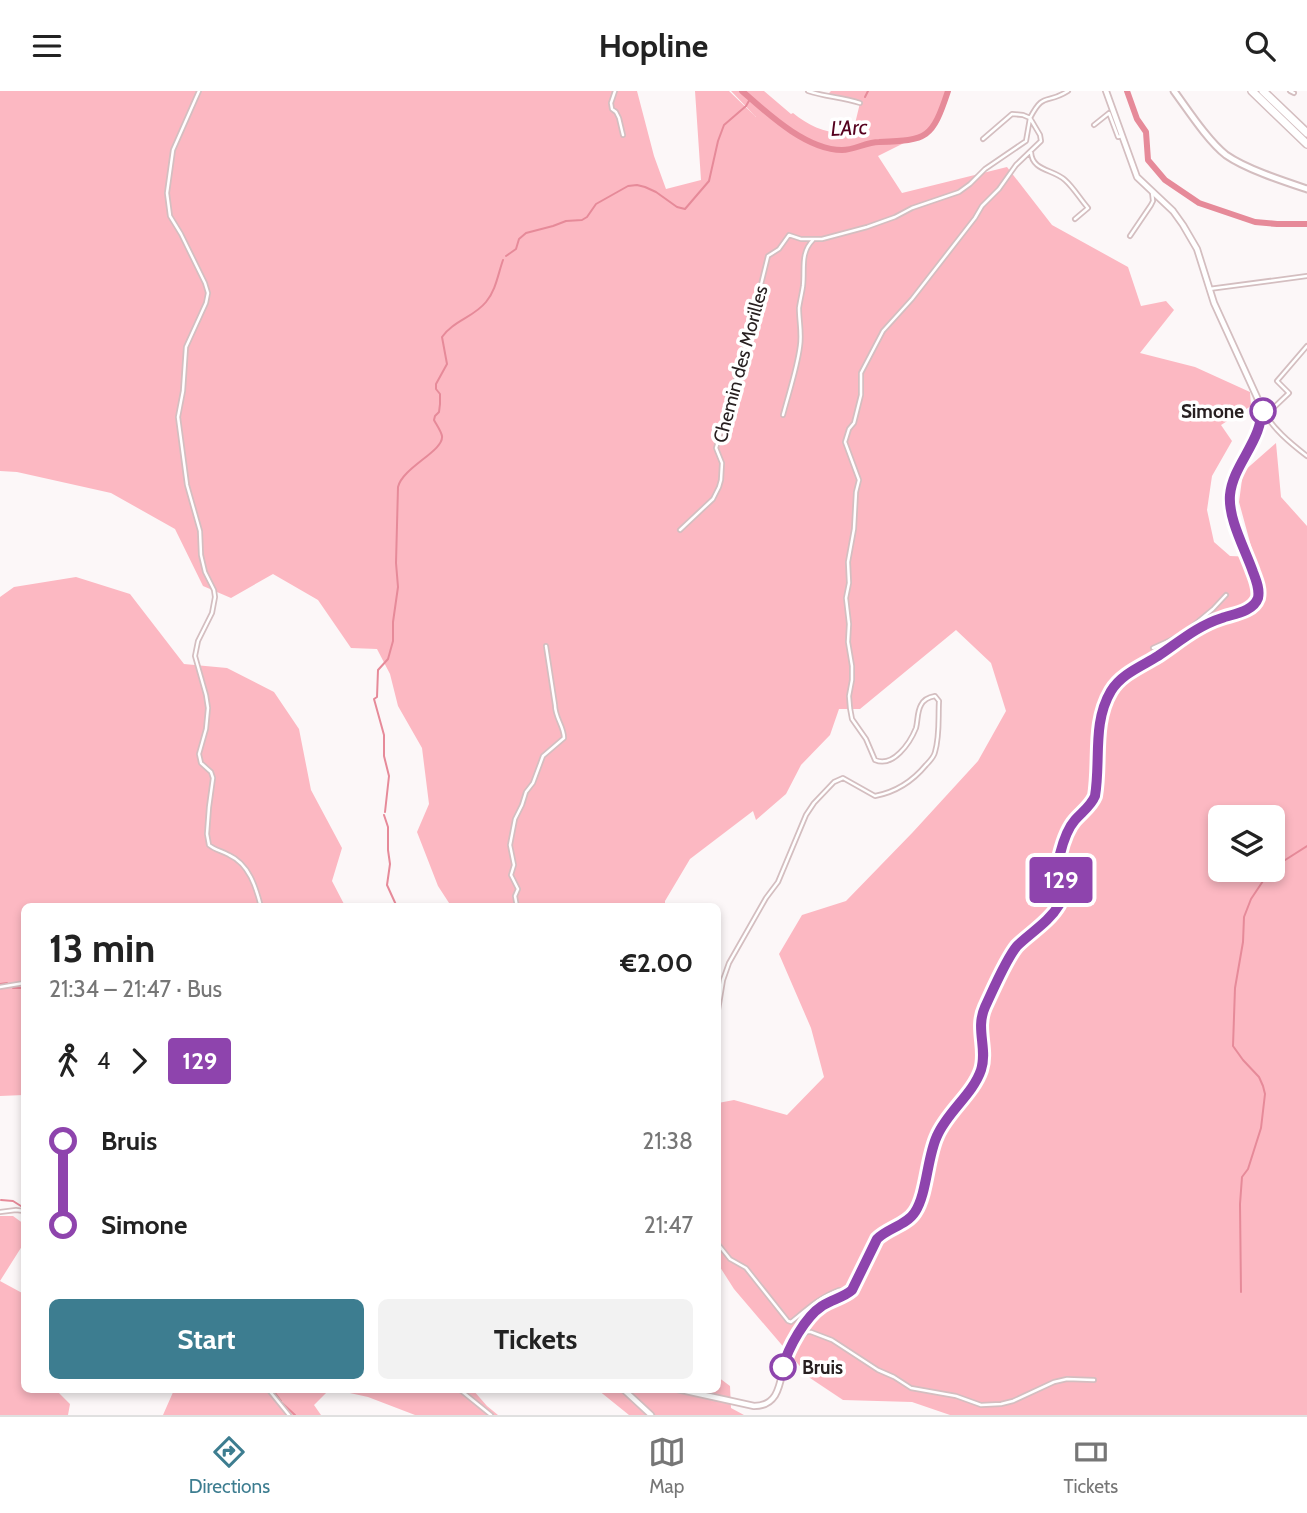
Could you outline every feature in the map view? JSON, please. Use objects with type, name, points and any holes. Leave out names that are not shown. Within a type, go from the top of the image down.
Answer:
[{"type":"highway","points":[[1252,91],[1307,144]]},
{"type":"highway","points":[[1263,91],[1307,133]]},
{"type":"main road","points":[[1174,91],[1198,124],[1226,154],[1241,163],[1307,189]]},
{"type":"street","points":[[199,91],[173,150],[167,193],[170,216],[208,293],[186,347],[178,417],[187,485],[200,531],[201,555],[215,597],[212,613],[198,642],[195,656],[208,708],[199,754],[201,763],[211,772],[213,778],[208,845],[231,855],[239,862],[255,883],[260,903]]},
{"type":"street","points":[[615,91],[612,109],[619,118],[623,135]]},
{"type":"street","points":[[808,91],[860,103]]},
{"type":"street","points":[[783,415],[800,346],[800,307],[807,246],[813,240],[867,227],[912,208],[959,193],[985,169],[1026,141],[1030,118],[1042,99],[1068,91]]},
{"type":"street","points":[[1106,91],[1137,177],[1173,211],[1199,255],[1209,289],[1265,416],[1307,456]]},
{"type":"street","points":[[1094,125],[1108,113],[1118,137],[1122,136]]},
{"type":"street","points":[[721,992],[729,963],[778,881],[806,815],[814,803],[834,782],[843,778],[875,796],[885,794],[907,785],[935,755],[939,701],[935,696],[922,703],[915,730],[903,749],[887,762],[875,760],[866,739],[852,719],[849,696],[852,666],[846,598],[859,479],[845,442],[854,423],[861,395],[861,373],[884,331],[912,299],[982,206],[1016,165],[1041,141],[1030,118],[1012,114],[983,139]]},
{"type":"street","points":[[1031,152],[1035,164],[1063,178],[1088,208],[1075,219]]},
{"type":"street","points":[[1130,236],[1153,201],[1152,192]]},
{"type":"street","name":"Chemin des Morilles","points":[[680,530],[716,494],[722,463],[716,448],[768,256],[779,249],[787,236],[813,240]]},
{"type":"street","points":[[1209,289],[1306,275]]},
{"type":"street","points":[[1265,416],[1289,393],[1277,381],[1307,346]]},
{"type":"street","points":[[694,1393],[747,1405],[767,1404],[775,1397],[786,1356],[815,1311],[852,1290],[877,1239],[908,1219],[917,1209],[937,1135],[981,1070],[983,1053],[980,1026],[984,1009],[1012,954],[1061,902],[1061,851],[1072,823],[1095,796],[1098,734],[1110,692],[1120,680],[1188,634],[1206,624],[1249,608],[1257,600],[1256,582],[1234,521],[1230,497],[1233,483],[1258,429],[1261,405]]},
{"type":"street","points":[[1188,634],[1189,629],[1226,595]]},
{"type":"street","points":[[1153,648],[1188,634]]},
{"type":"street","points":[[516,903],[515,895],[518,889],[511,875],[514,865],[510,845],[515,819],[526,792],[536,778],[542,757],[564,738],[555,714],[546,646]]},
{"type":"street","points":[[0,987],[21,984]]},
{"type":"street","points":[[0,1212],[21,1211]]},
{"type":"street","points":[[721,1248],[730,1259],[746,1268],[788,1321],[791,1322],[829,1293],[839,1290],[844,1296]]},
{"type":"street","points":[[786,1356],[794,1350],[804,1333],[811,1332],[832,1340],[911,1388],[956,1396],[981,1405],[1013,1401],[1054,1382],[1067,1379],[1094,1380]]},
{"type":"street","points":[[271,1393],[289,1415]]},
{"type":"street","points":[[464,1393],[491,1415]]},
{"type":"street","points":[[627,1393],[650,1415]]},
{"type":"shaded area","points":[[0,91],[637,91],[654,156],[666,189],[701,180],[695,91],[729,91],[756,117],[731,91],[764,91],[791,114],[806,122],[829,131],[845,133],[853,132],[860,103],[828,94],[831,91],[948,91],[939,117],[928,131],[920,138],[878,156],[902,193],[1007,167],[1052,225],[1128,267],[1141,306],[1166,301],[1174,310],[1140,353],[1195,367],[1250,392],[1251,406],[1221,425],[1232,441],[1212,476],[1207,510],[1214,542],[1230,556],[1254,557],[1239,502],[1243,472],[1276,443],[1281,497],[1307,526],[1307,1415],[950,1415],[912,1402],[843,1400],[810,1378],[734,1289],[721,1269],[721,1102],[734,1100],[787,1115],[824,1077],[811,1028],[779,954],[802,915],[846,901],[913,832],[978,761],[1006,711],[991,663],[956,630],[860,709],[839,709],[830,735],[801,765],[786,794],[756,820],[753,811],[690,859],[665,903],[449,903],[438,886],[417,832],[429,804],[422,748],[398,706],[390,674],[377,649],[351,648],[318,600],[273,574],[231,598],[203,586],[175,529],[111,493],[17,472],[0,471]]},
{"type":"shaded area","points":[[76,577],[130,594],[184,664],[227,668],[274,692],[299,729],[311,790],[342,848],[332,881],[343,903],[21,903],[21,1095],[0,1096],[0,597],[14,587]]},
{"type":"shaded area","points":[[0,1216],[13,1216],[21,1222],[21,1248],[0,1281]]},
{"type":"shaded area","points":[[0,1281],[21,1292],[21,1393],[59,1393],[70,1404],[68,1415],[0,1415]]},
{"type":"shaded area","points":[[721,1379],[730,1386],[731,1408],[744,1415],[629,1415],[602,1393],[721,1393]]},
{"type":"shaded area","points":[[173,1393],[326,1393],[314,1405],[321,1415],[163,1415]]},
{"type":"shaded area","points":[[350,1393],[476,1393],[498,1415],[415,1415]]},
{"type":"waterway","name":"L'Arc","points":[[742,91],[801,137],[815,144],[842,150],[874,142],[908,140],[926,134],[937,119],[948,91]]},
{"type":"waterway","points":[[865,97],[868,91]]},
{"type":"waterway","name":"L'Arc","points":[[1127,91],[1137,119],[1146,132],[1148,160],[1165,180],[1199,203],[1255,222],[1307,224]]},
{"type":"waterway","points":[[506,256],[516,249],[519,239],[526,233],[566,221],[582,220],[596,204],[628,186],[645,187],[677,207],[685,209],[709,181],[724,125],[746,106],[750,99]]},
{"type":"waterway","points":[[385,812],[389,776],[384,756],[384,735],[374,699],[377,697],[378,670],[388,659],[393,641],[398,587],[398,487],[407,473],[441,442],[442,436],[434,420],[440,404],[436,384],[447,364],[442,337],[486,302],[503,260]]},
{"type":"waterway","points":[[384,815],[388,827],[390,864],[387,885],[395,903]]},
{"type":"waterway","points":[[1241,1292],[1242,1177],[1248,1169],[1261,1128],[1265,1094],[1259,1077],[1233,1046],[1235,988],[1243,942],[1244,917],[1251,899],[1263,881],[1282,862],[1307,846]]},
{"type":"waterway","points":[[0,984],[7,983]]},
{"type":"waterway","points":[[13,988],[21,988]]},
{"type":"waterway","points":[[1,1200],[13,1201],[21,1206]]},
{"type":"waterway","points":[[275,1393],[281,1401]]},
{"type":"waterway","points":[[282,1403],[295,1415]]},
{"type":"bus line","name":"129","points":[[783,1367],[790,1347],[815,1311],[852,1290],[872,1245],[883,1233],[914,1215],[917,1209],[937,1135],[981,1070],[983,1053],[980,1026],[984,1009],[1007,960],[1061,902],[1061,851],[1072,823],[1095,796],[1098,734],[1110,692],[1120,680],[1188,634],[1206,624],[1249,608],[1257,600],[1256,582],[1231,512],[1230,497],[1233,483],[1258,429],[1261,405],[1263,411]]},
{"type":"place","name":"Simone","points":[[1263,411]]},
{"type":"place","name":"Bruis","points":[[783,1367]]}]
